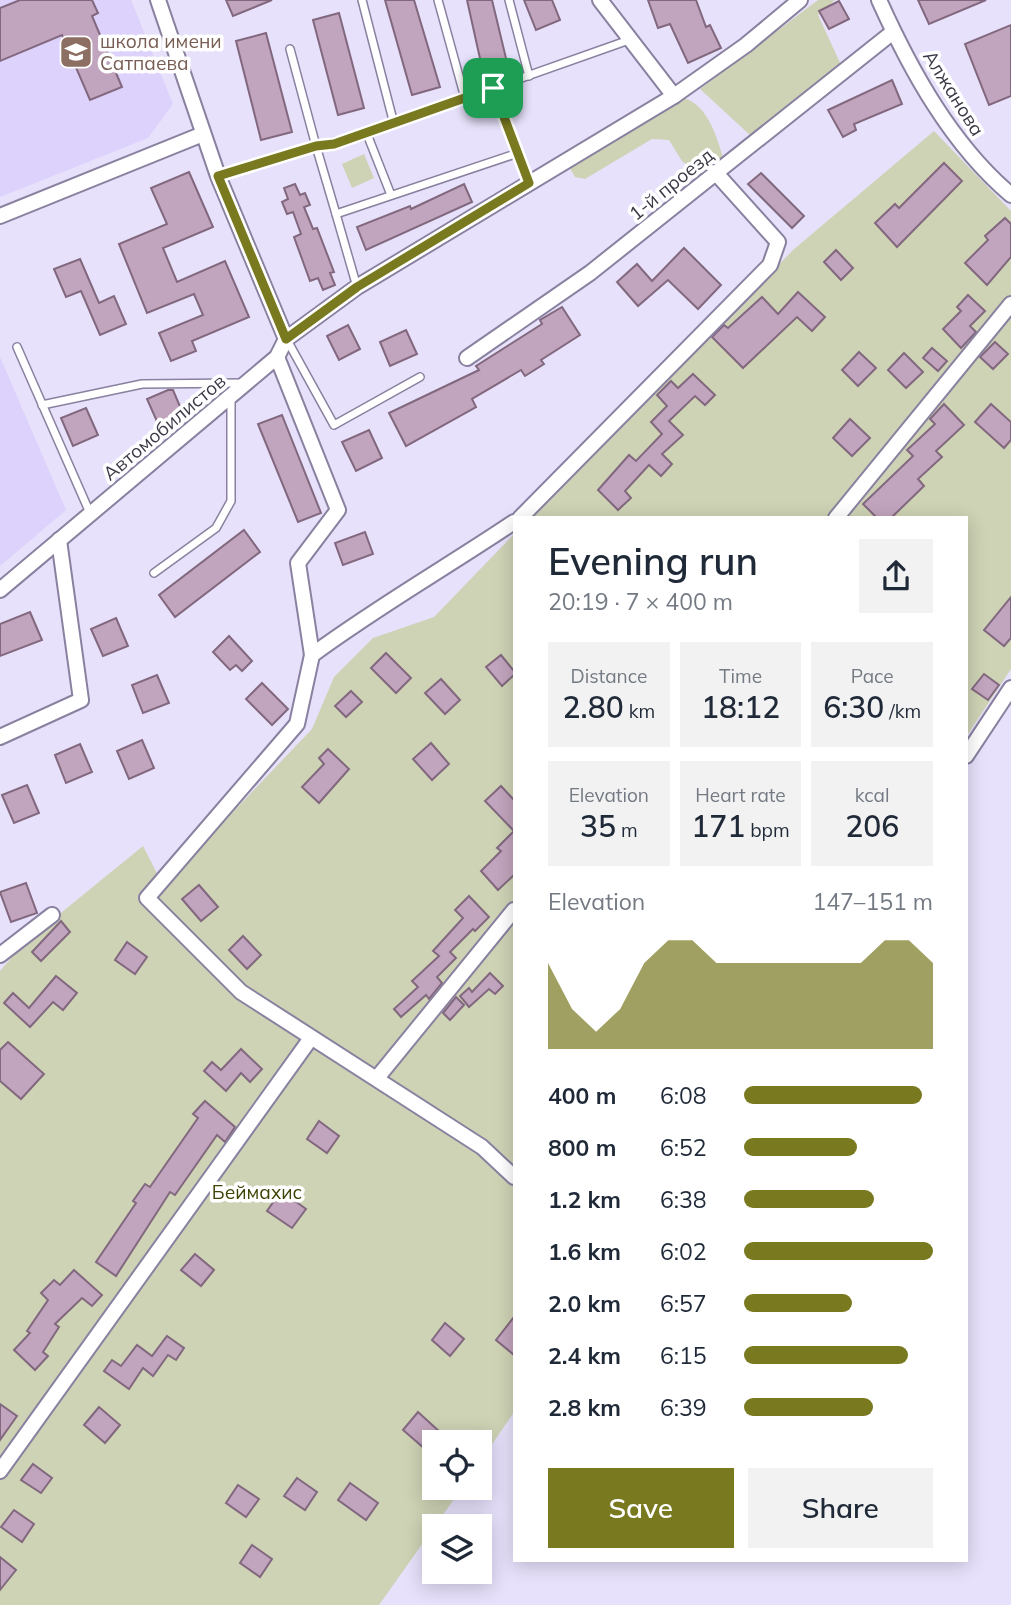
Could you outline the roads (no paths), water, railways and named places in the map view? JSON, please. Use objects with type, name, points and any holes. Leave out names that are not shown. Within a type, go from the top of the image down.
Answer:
[{"type":"street","points":[[158,0],[218,176],[286,339],[357,287],[674,96],[746,45],[800,0]]},
{"type":"street","points":[[600,0],[674,96]]},
{"type":"street","name":"Алжанова","points":[[879,0],[893,32],[945,122],[982,171],[1011,195]]},
{"type":"street","name":"1-й проезд","points":[[467,358],[590,273],[893,32]]},
{"type":"street","points":[[0,215],[203,134]]},
{"type":"street","points":[[522,516],[769,265],[778,242],[715,172]]},
{"type":"street","points":[[838,516],[1011,304]]},
{"type":"street","name":"Автомобилистов","points":[[0,590],[277,357],[286,339]]},
{"type":"street","points":[[277,357],[338,510],[298,563],[312,655],[297,724],[147,898],[241,992],[482,1147],[513,1176]]},
{"type":"street","points":[[312,655],[368,614],[414,589],[513,523]]},
{"type":"street","points":[[0,737],[80,700],[59,540]]},
{"type":"street","points":[[968,753],[1011,688]]},
{"type":"street","points":[[377,1077],[513,911]]},
{"type":"street","points":[[0,955],[52,915]]},
{"type":"street","points":[[1,1467],[311,1038]]},
{"type":"lane","points":[[362,0],[394,124]]},
{"type":"lane","points":[[438,0],[466,99]]},
{"type":"lane","points":[[509,0],[529,76]]},
{"type":"lane","points":[[218,176],[316,146],[368,134],[629,40]]},
{"type":"lane","points":[[290,49],[357,287]]},
{"type":"lane","points":[[493,88],[529,183]]},
{"type":"lane","points":[[368,134],[391,195]]},
{"type":"lane","points":[[336,214],[518,153]]},
{"type":"lane","points":[[286,339],[334,425],[420,377]]},
{"type":"lane","points":[[17,347],[90,514]]},
{"type":"lane","points":[[43,405],[142,384],[247,383]]},
{"type":"lane","points":[[153,573],[216,527],[231,501],[231,397]]},
{"type":"place","name":"школа имени Сатпаева","points":[[76,52]]},
{"type":"park label","name":"Беймахис","points":[[257,1192]]}]
